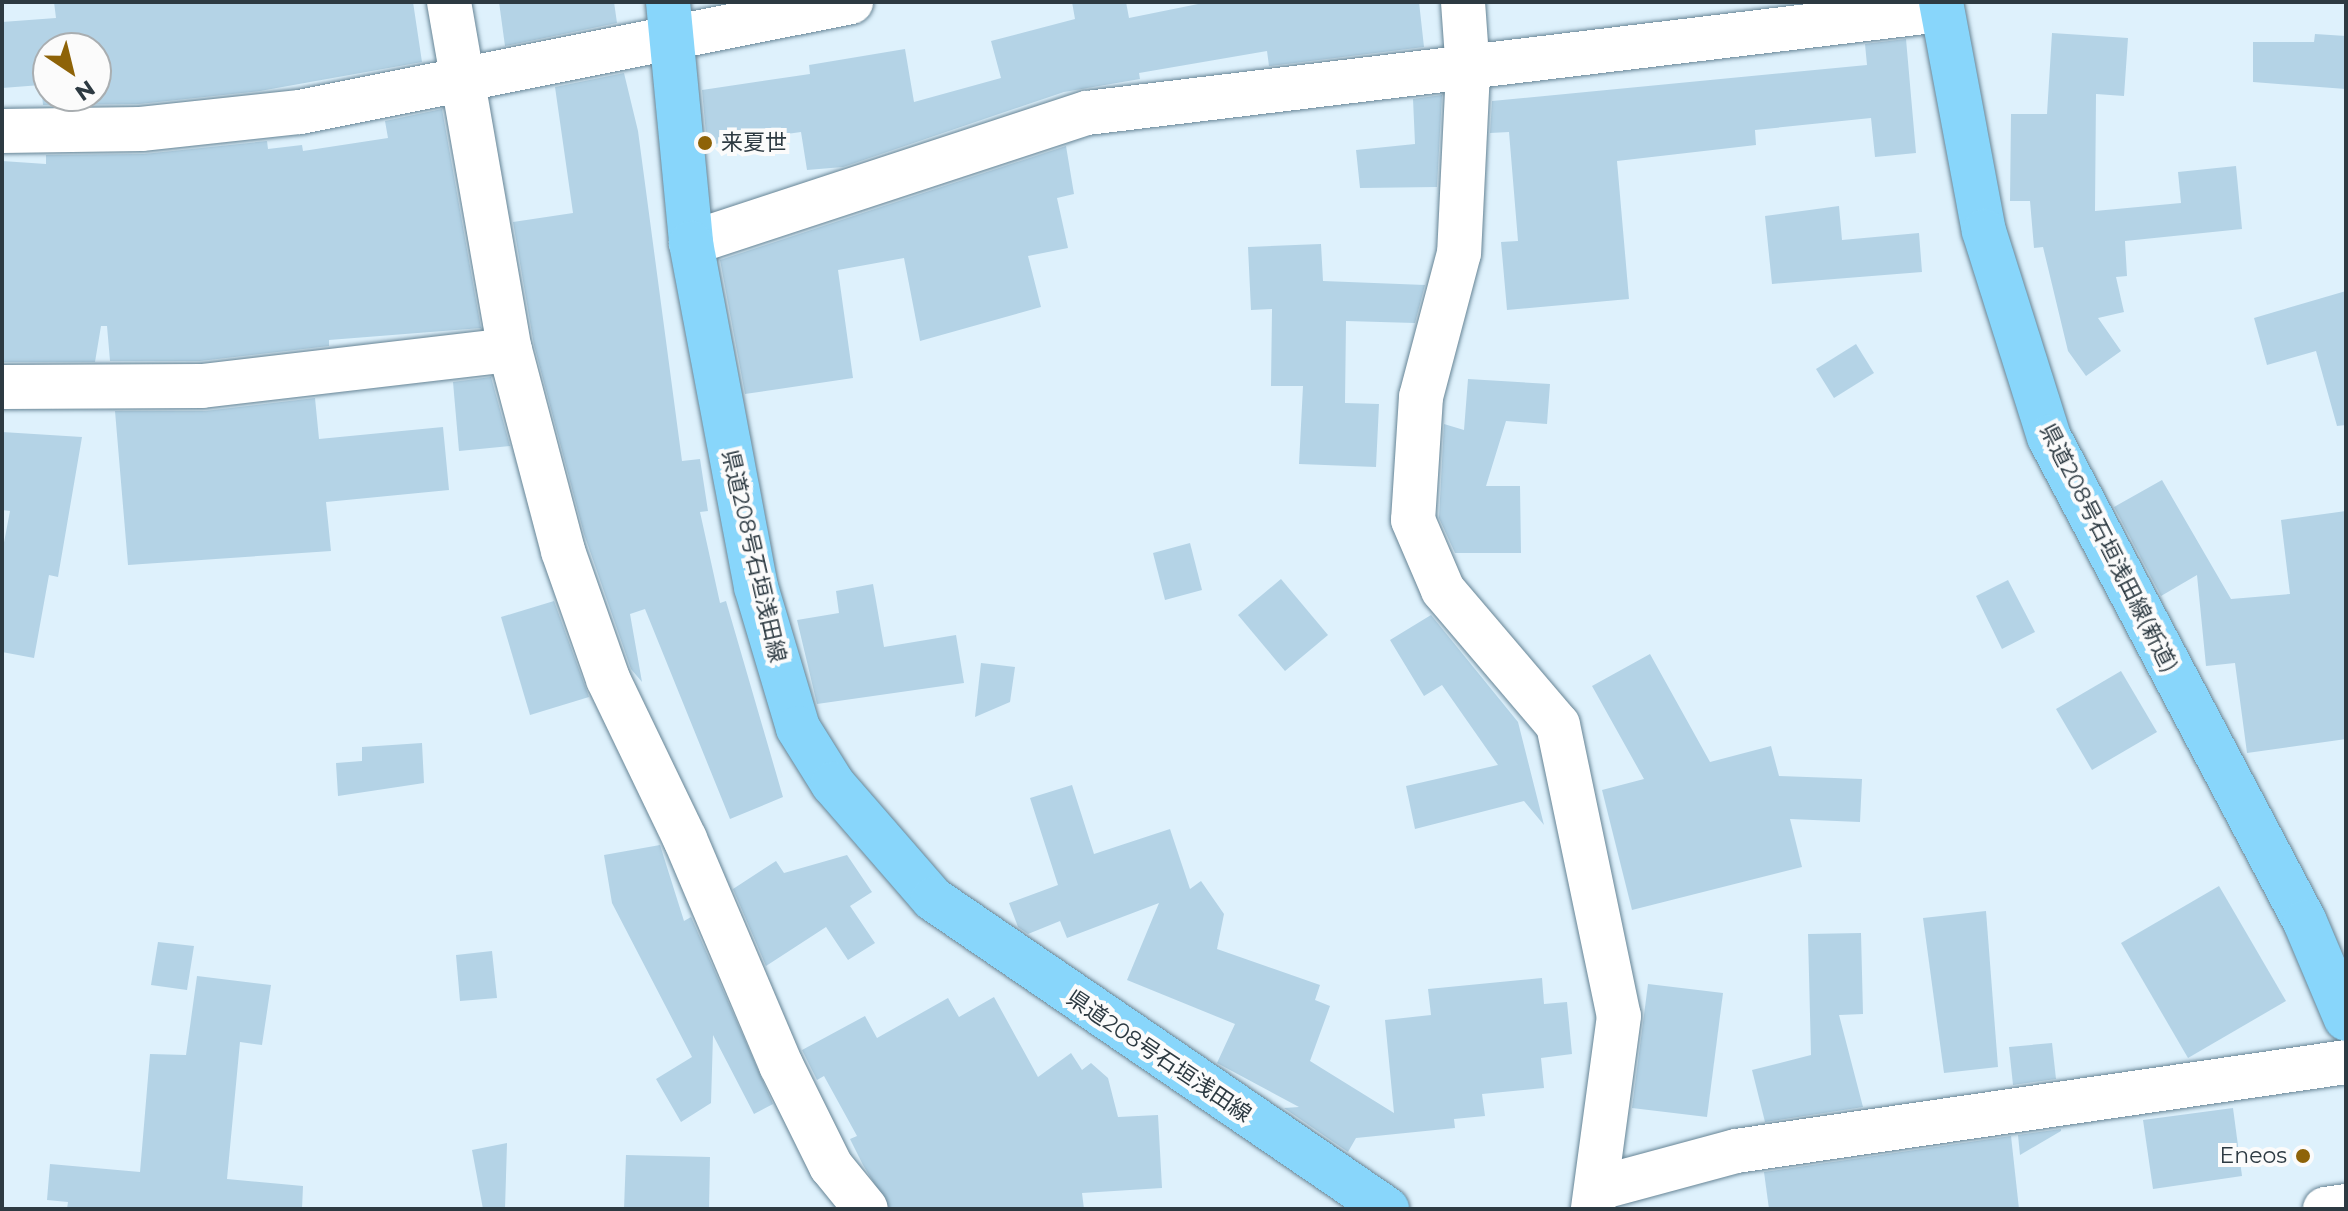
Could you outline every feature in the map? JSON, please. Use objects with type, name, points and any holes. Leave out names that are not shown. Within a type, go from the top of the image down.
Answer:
[{"type":"main road","name":"県道208号石垣浅田線(新道)","points":[[1941,6],[1984,231],[2049,437],[2305,922],[2346,1019]]},
{"type":"main road","name":"県道208号石垣浅田線","points":[[668,23],[691,243],[756,587],[798,728],[833,784],[933,899],[1387,1209]]},
{"type":"street","points":[[449,2],[510,350],[563,551],[608,679],[685,839],[781,1065],[831,1166],[866,1209]]},
{"type":"street","points":[[2,131],[236,119],[465,83],[668,23],[851,2]]},
{"type":"street","points":[[1463,2],[1468,71],[1459,253],[1421,397],[1413,520],[1443,590],[1558,725],[1619,1016],[1596,1198],[1736,1151],[2346,1062]]},
{"type":"street","points":[[691,243],[1087,113],[1468,71],[1941,6]]},
{"type":"street","points":[[2,387],[202,386],[510,350]]},
{"type":"street","points":[[2325,1209],[2346,1206]]},
{"type":"building","points":[[54,2],[413,2],[422,62],[260,91],[112,104],[112,32],[32,32],[32,86],[2,88],[2,22],[56,18]]},
{"type":"building","points":[[499,2],[614,2],[617,23],[505,46]]},
{"type":"building","points":[[1072,2],[1126,2],[1129,18],[1208,2],[1419,2],[1424,47],[1269,66],[1267,51],[1139,73],[1140,79],[1064,92],[843,167],[807,170],[801,132],[707,145],[702,90],[810,74],[809,65],[905,49],[914,102],[1001,78],[991,41],[1075,19]]},
{"type":"building","points":[[2052,33],[2128,38],[2124,96],[2096,94],[2095,211],[2181,203],[2178,172],[2236,166],[2242,229],[2125,241],[2127,276],[2116,277],[2124,312],[2098,318],[2121,351],[2086,376],[2068,351],[2043,247],[2034,248],[2030,201],[2010,201],[2011,114],[2047,114]]},
{"type":"building","points":[[2315,34],[2346,36],[2346,89],[2253,82],[2253,42],[2314,42]]},
{"type":"building","points":[[1906,39],[1916,153],[1875,157],[1871,118],[1755,130],[1756,145],[1617,161],[1629,299],[1507,310],[1501,242],[1518,241],[1509,132],[1490,133],[1492,101],[1867,65],[1865,44]]},
{"type":"building","points":[[624,73],[638,131],[682,461],[700,459],[708,511],[700,512],[720,603],[726,601],[783,797],[730,819],[645,609],[630,614],[642,682],[631,669],[584,534],[534,345],[513,222],[573,213],[555,87]]},
{"type":"building","points":[[1442,95],[1437,187],[1360,188],[1356,150],[1415,144],[1413,99]]},
{"type":"building","points":[[442,109],[481,328],[329,340],[329,346],[200,361],[110,361],[107,326],[101,326],[95,362],[2,362],[2,161],[46,164],[46,155],[144,154],[267,141],[268,149],[302,145],[303,151],[388,138],[385,121]]},
{"type":"building","points":[[1066,146],[1074,194],[1057,198],[1068,248],[1028,256],[1041,307],[920,341],[904,258],[838,270],[853,378],[745,394],[720,260]]},
{"type":"building","points":[[1839,206],[1842,240],[1919,233],[1922,272],[1772,284],[1765,216]]},
{"type":"building","points":[[1321,244],[1323,281],[1425,285],[1415,323],[1346,321],[1345,403],[1379,404],[1376,467],[1299,464],[1303,386],[1271,386],[1272,309],[1251,310],[1248,247]]},
{"type":"building","points":[[2346,291],[2346,425],[2337,426],[2316,351],[2267,365],[2254,318]]},
{"type":"building","points":[[1856,344],[1874,373],[1834,398],[1816,369]]},
{"type":"building","points":[[491,377],[510,446],[459,451],[453,382]]},
{"type":"building","points":[[1468,379],[1550,384],[1547,424],[1506,421],[1486,486],[1520,486],[1521,553],[1455,553],[1439,518],[1444,424],[1464,430]]},
{"type":"building","points":[[315,398],[319,439],[443,427],[449,490],[326,502],[331,551],[128,565],[115,411],[205,411]]},
{"type":"building","points":[[2,432],[82,437],[58,577],[49,575],[34,658],[2,652],[2,553],[10,511],[2,510]]},
{"type":"building","points":[[2162,480],[2231,599],[2290,594],[2281,520],[2346,511],[2346,739],[2247,753],[2235,663],[2206,666],[2197,575],[2161,596],[2114,507]]},
{"type":"building","points":[[1190,543],[1202,590],[1165,600],[1153,553]]},
{"type":"building","points":[[1281,579],[1328,635],[1285,671],[1238,615]]},
{"type":"building","points":[[2008,580],[2035,632],[2002,649],[1976,596]]},
{"type":"building","points":[[873,584],[884,647],[956,635],[964,683],[817,704],[797,620],[839,613],[836,591]]},
{"type":"building","points":[[554,601],[589,697],[530,715],[501,617]]},
{"type":"building","points":[[1431,615],[1518,722],[1544,825],[1524,801],[1415,829],[1406,786],[1498,765],[1442,685],[1424,696],[1390,640]]},
{"type":"building","points":[[1650,654],[1710,762],[1771,746],[1779,776],[1862,779],[1860,822],[1790,819],[1802,867],[1632,910],[1602,790],[1644,779],[1592,686]]},
{"type":"building","points":[[981,663],[1015,667],[1010,702],[975,717]]},
{"type":"building","points":[[2121,671],[2157,732],[2092,770],[2056,709]]},
{"type":"building","points":[[422,743],[424,783],[338,796],[336,763],[362,761],[362,747]]},
{"type":"building","points":[[1072,785],[1094,854],[1170,829],[1190,889],[1201,881],[1224,914],[1217,949],[1320,985],[1315,1000],[1330,1006],[1310,1061],[1394,1113],[1385,1020],[1431,1015],[1428,989],[1542,978],[1544,1004],[1567,1002],[1572,1054],[1541,1058],[1544,1088],[1482,1094],[1485,1116],[1454,1119],[1455,1128],[1356,1138],[1348,1152],[1284,1108],[1299,1107],[1217,1063],[1235,1024],[1127,980],[1159,903],[1067,938],[1060,921],[1028,934],[1018,927],[1009,903],[1058,885],[1030,798]]},
{"type":"building","points":[[660,845],[684,921],[691,917],[773,1104],[754,1114],[713,1035],[711,1103],[681,1122],[656,1079],[692,1057],[612,903],[604,855]]},
{"type":"building","points":[[847,855],[872,892],[850,906],[875,943],[848,960],[826,927],[766,966],[733,889],[776,861],[784,873]]},
{"type":"building","points":[[2219,886],[2286,1001],[2188,1058],[2121,943]]},
{"type":"building","points":[[1986,911],[1998,1067],[1944,1073],[1923,918]]},
{"type":"building","points":[[1861,933],[1863,1014],[1839,1015],[1863,1107],[1765,1122],[1752,1070],[1811,1055],[1808,934]]},
{"type":"building","points":[[158,942],[194,946],[187,990],[151,985]]},
{"type":"building","points":[[492,951],[497,998],[460,1001],[456,955]]},
{"type":"building","points":[[197,976],[271,985],[262,1045],[240,1042],[227,1179],[303,1186],[302,1209],[67,1209],[68,1202],[47,1200],[50,1164],[140,1172],[150,1054],[186,1055]]},
{"type":"building","points":[[1648,984],[1723,993],[1707,1117],[1632,1108]]},
{"type":"building","points":[[994,997],[1038,1077],[1071,1053],[1082,1070],[1091,1063],[1108,1078],[1118,1117],[1158,1115],[1162,1188],[1082,1193],[1084,1209],[890,1209],[850,1139],[857,1136],[824,1076],[817,1080],[802,1050],[865,1016],[877,1038],[948,998],[959,1017]]},
{"type":"building","points":[[2052,1043],[2056,1079],[2013,1085],[2009,1047]]},
{"type":"building","points":[[2233,1108],[2242,1176],[2153,1189],[2143,1120]]},
{"type":"building","points":[[2061,1131],[2020,1155],[2018,1135]]},
{"type":"building","points":[[2011,1136],[2019,1209],[1769,1209],[1764,1172]]},
{"type":"building","points":[[507,1143],[505,1209],[483,1209],[472,1150]]},
{"type":"building","points":[[626,1155],[710,1157],[709,1209],[624,1209]]},
{"type":"place","name":"来夏世","points":[[705,143]]},
{"type":"place","name":"Eneos","points":[[2303,1156]]}]
